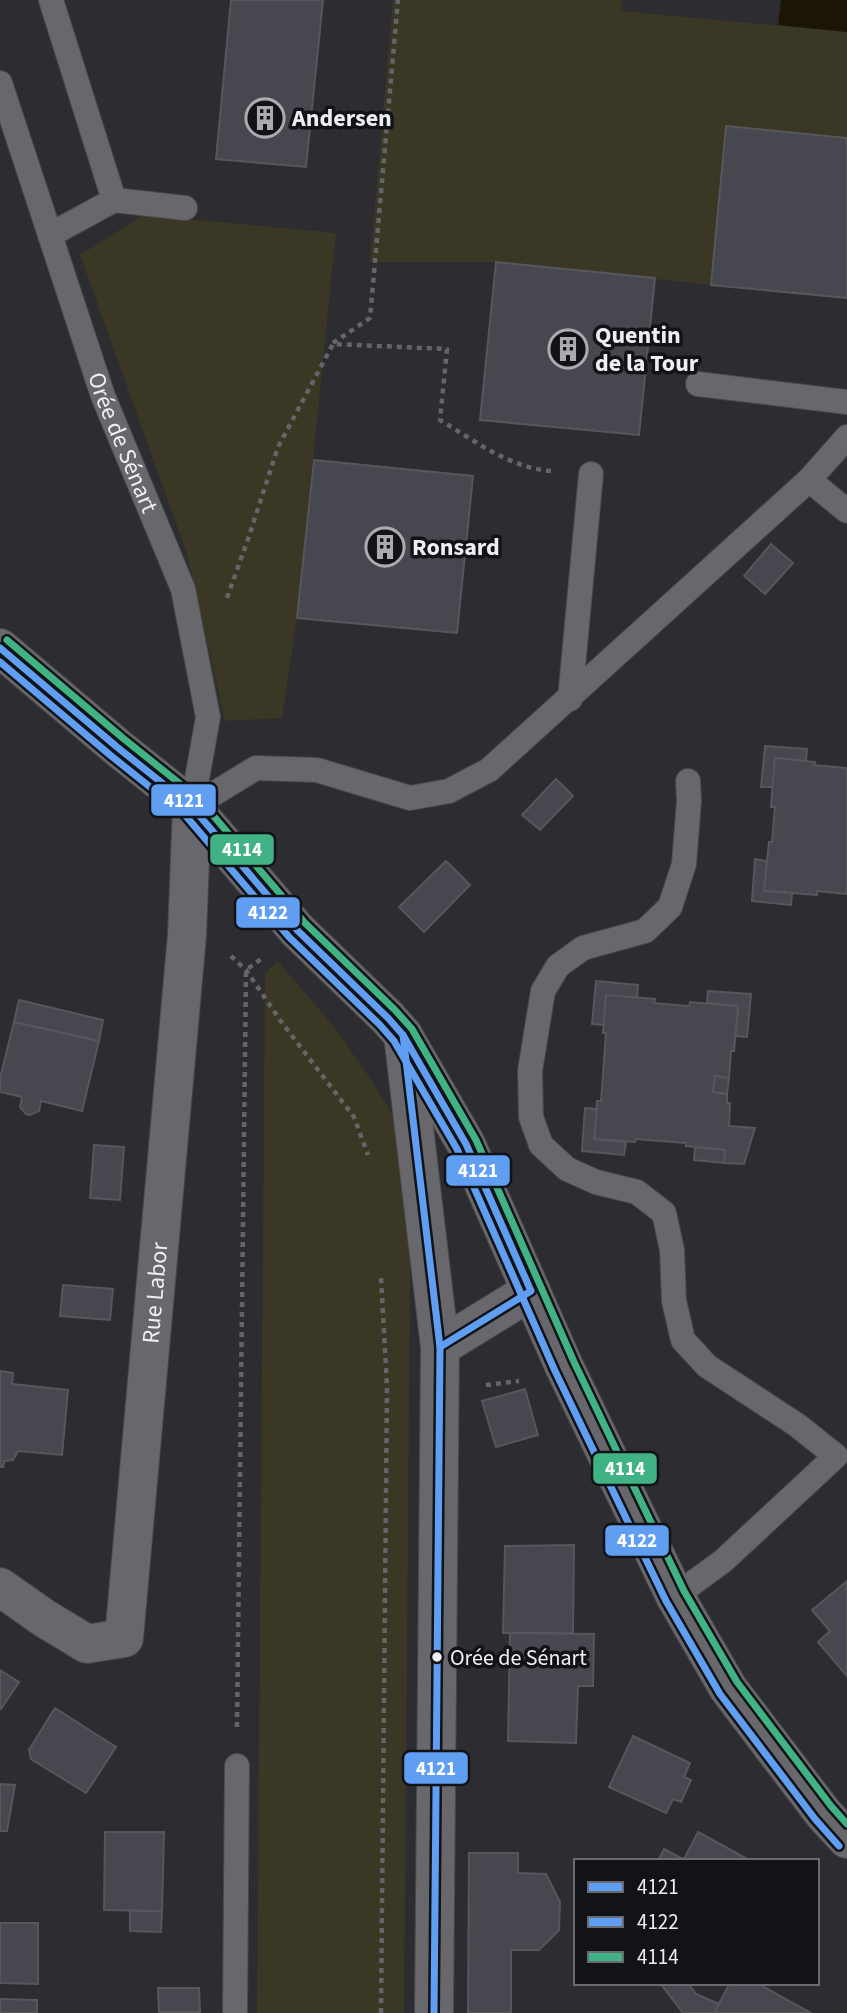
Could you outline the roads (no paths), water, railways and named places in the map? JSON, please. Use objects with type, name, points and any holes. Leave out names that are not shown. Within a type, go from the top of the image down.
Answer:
[{"type":"street","points":[[0,648],[192,807],[297,930],[404,1035],[466,1144],[565,1366],[675,1597],[728,1688],[823,1813],[847,1839]]},
{"type":"street","name":"Rue Labor","points":[[0,1587],[88,1644],[124,1637],[187,935],[192,807]]},
{"type":"street","points":[[404,1035],[440,1365],[434,2013]]},
{"type":"street","points":[[440,1365],[531,1291]]},
{"type":"lane","points":[[51,0],[114,200]]},
{"type":"lane","name":"Orée de Sénart","points":[[0,83],[103,396],[183,589],[208,717],[192,807]]},
{"type":"lane","points":[[50,235],[114,200],[185,208]]},
{"type":"lane","points":[[698,384],[847,402]]},
{"type":"lane","points":[[192,807],[256,768],[317,769],[410,798],[449,791],[489,770],[809,480],[847,437]]},
{"type":"lane","points":[[570,699],[591,474]]},
{"type":"lane","points":[[809,480],[847,512]]},
{"type":"lane","points":[[675,1597],[842,1461],[797,1425],[707,1366],[683,1340],[674,1301],[672,1250],[664,1213],[637,1192],[596,1182],[567,1169],[541,1144],[531,1117],[530,1071],[543,991],[558,966],[583,948],[645,931],[670,907],[684,864],[688,781]]},
{"type":"lane","points":[[236,2013],[237,1766]]},
{"type":"place","name":"Andersen","points":[[265,118]]},
{"type":"place","name":"Quentin de la Tour","points":[[568,349]]},
{"type":"place","name":"Ronsard","points":[[385,547]]},
{"type":"place","name":"Orée de Sénart","points":[[437,1657]]}]
